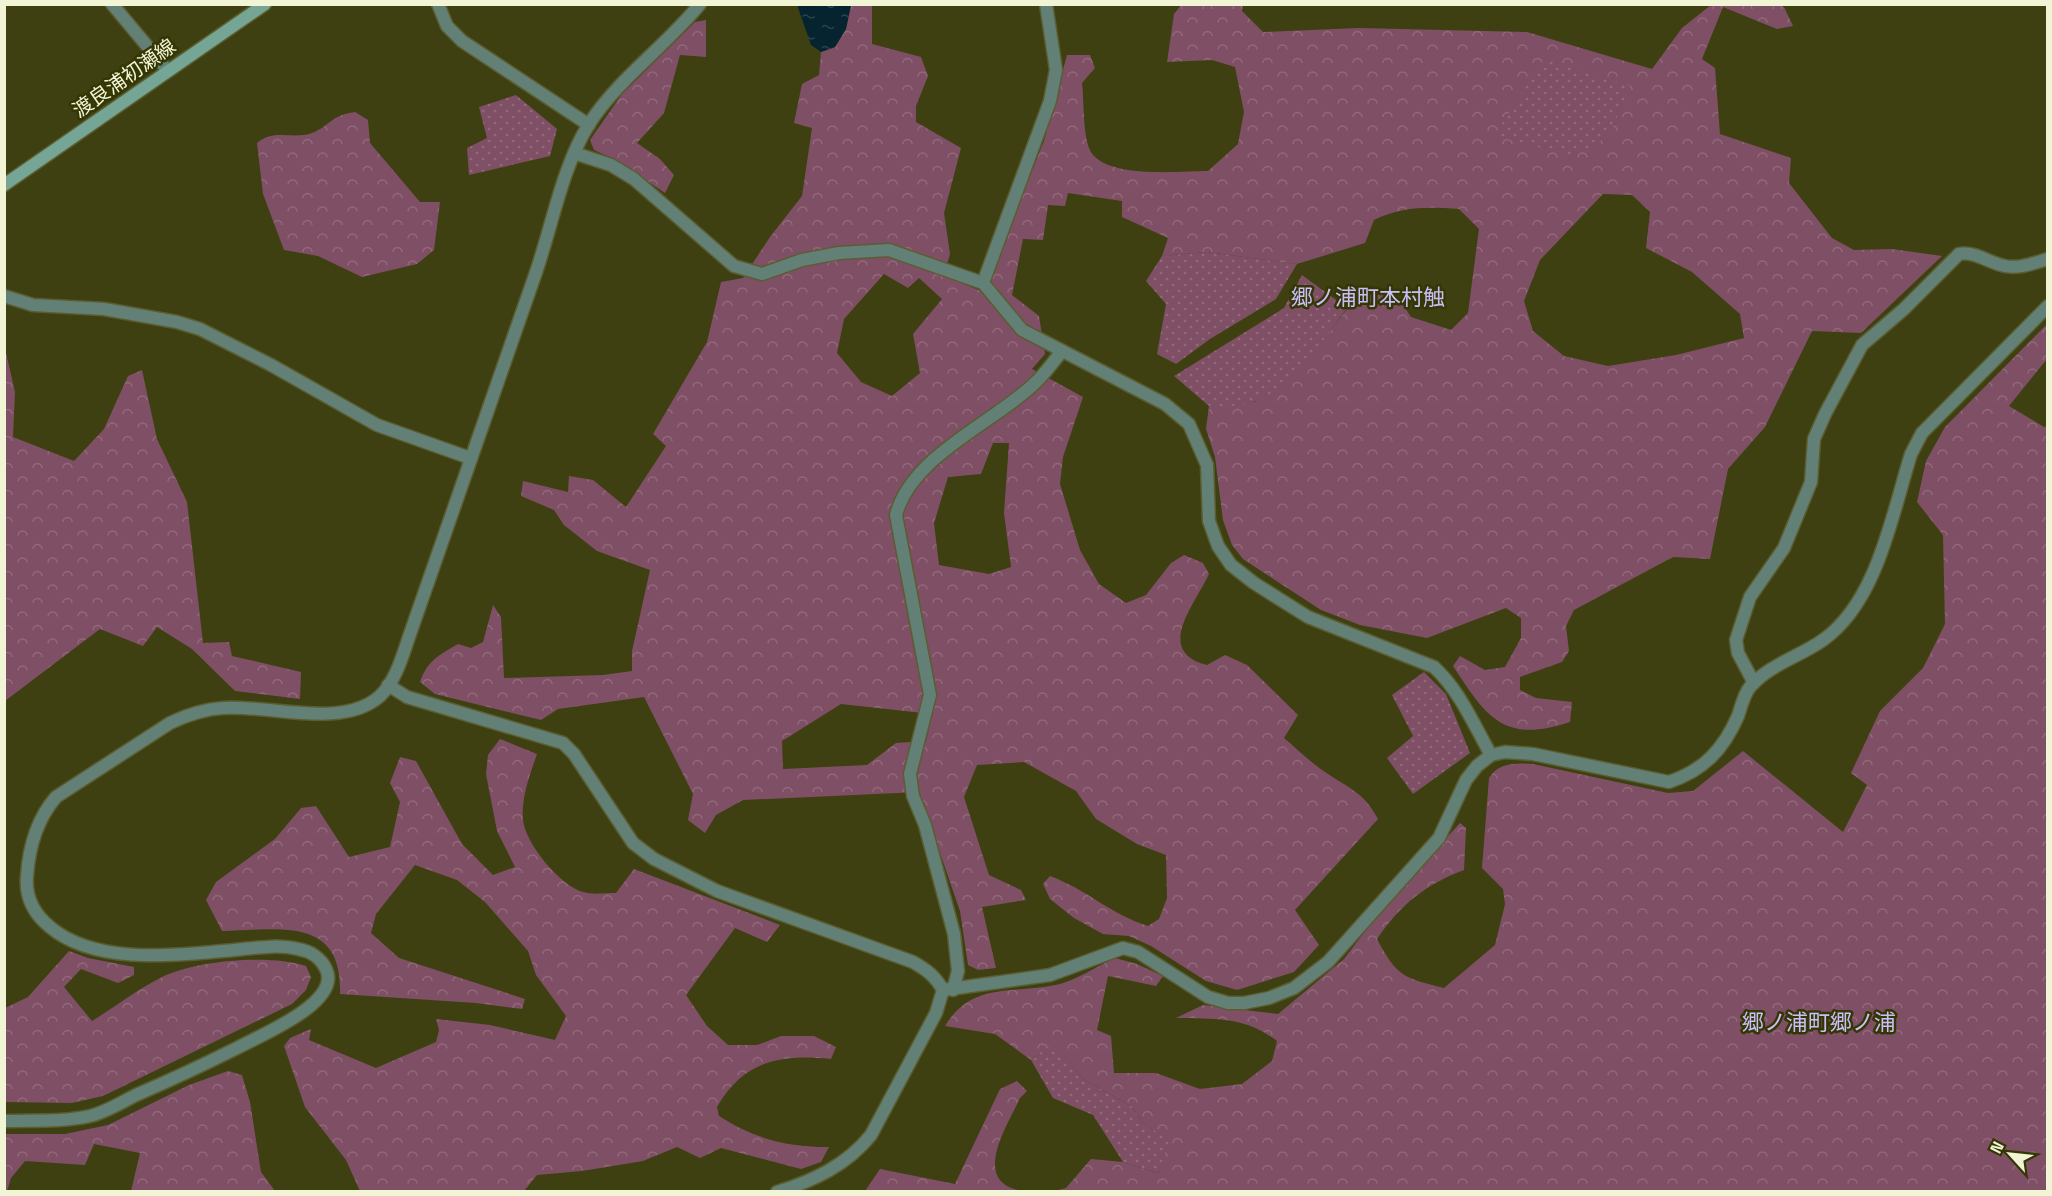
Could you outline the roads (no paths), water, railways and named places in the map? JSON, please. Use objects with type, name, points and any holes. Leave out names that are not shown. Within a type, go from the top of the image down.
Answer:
[{"type":"main road","name":"渡良浦初瀬線","points":[[4,185],[265,4]]},
{"type":"street","points":[[112,4],[168,71]]},
{"type":"street","points":[[438,4],[447,26],[462,41],[588,125]]},
{"type":"street","points":[[4,1121],[68,1119],[93,1115],[208,1063],[302,1014],[319,999],[327,986],[329,974],[317,957],[297,949],[274,947],[192,954],[116,953],[84,946],[55,931],[32,908],[26,887],[28,860],[34,835],[48,806],[56,797],[187,715],[225,707],[340,712],[370,703],[388,685],[410,634],[549,238],[574,153],[588,125],[610,96],[679,29],[700,4]]},
{"type":"street","points":[[983,283],[1050,101],[1056,70],[1046,4]]},
{"type":"street","points":[[574,153],[611,165],[634,179],[734,266],[746,271],[762,274],[802,260],[838,253],[889,250],[983,283],[1022,330],[1165,404],[1189,424],[1207,465],[1209,521],[1218,546],[1231,565],[1254,583],[1308,617],[1434,667],[1447,679],[1491,755]]},
{"type":"street","points":[[1754,683],[1738,653],[1736,640],[1750,597],[1784,548],[1811,482],[1814,439],[1862,345],[1904,309],[1959,254],[1968,252],[2007,266],[2031,264],[2048,259]]},
{"type":"street","points":[[4,296],[33,306],[104,309],[177,322],[200,329],[271,365],[377,425],[470,458]]},
{"type":"street","points":[[948,990],[1050,975],[1123,948],[1145,956],[1208,997],[1228,1003],[1244,1003],[1269,998],[1294,988],[1328,962],[1439,838],[1466,780],[1477,766],[1491,755],[1505,752],[1533,754],[1669,782],[1689,775],[1714,758],[1728,738],[1749,688],[1770,669],[1823,640],[1861,599],[1911,454],[1922,434],[2048,306]]},
{"type":"street","points":[[777,1191],[812,1179],[842,1164],[858,1151],[871,1135],[958,971],[954,934],[925,825],[913,796],[910,774],[930,695],[928,672],[896,515],[899,502],[911,484],[949,447],[1038,380],[1062,351]]},
{"type":"street","points":[[388,685],[407,697],[563,743],[574,754],[633,843],[654,859],[717,891],[913,962],[931,972],[948,990]]},
{"type":"water","points":[[797,5],[851,5],[846,29],[835,47],[821,52],[811,45]]},
{"type":"district","name":"郷ノ浦町本村触","points":[[1368,297]]},
{"type":"district","name":"郷ノ浦町郷ノ浦","points":[[1819,1022]]}]
